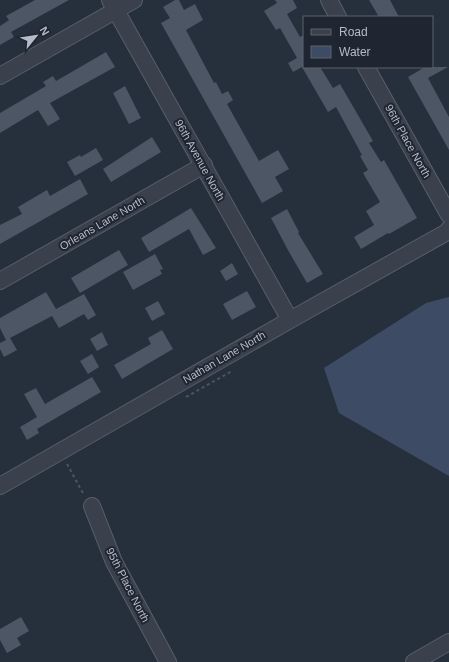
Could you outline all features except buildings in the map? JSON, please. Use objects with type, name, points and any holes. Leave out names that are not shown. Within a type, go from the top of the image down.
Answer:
[{"type":"street","points":[[0,76],[113,5],[134,0]]},
{"type":"street","points":[[329,0],[337,16]]},
{"type":"street","name":"96th Avenue North","points":[[113,5],[290,320]]},
{"type":"street","name":"96th Place North","points":[[367,68],[449,215]]},
{"type":"street","name":"Orleans Lane North","points":[[0,281],[204,165]]},
{"type":"street","name":"Nathan Lane North","points":[[0,486],[447,232],[449,229]]},
{"type":"street","name":"95th Place North","points":[[92,506],[114,562],[168,662]]},
{"type":"street","points":[[414,662],[449,642]]},
{"type":"path","points":[[67,464],[77,484],[92,506]]},
{"type":"water","points":[[449,297],[449,476],[339,413],[324,368],[426,303]]}]
